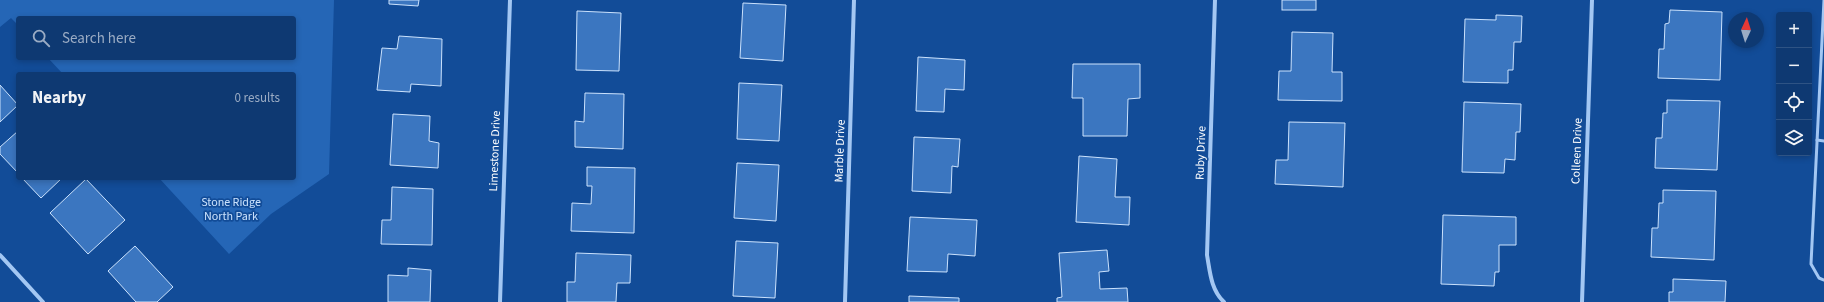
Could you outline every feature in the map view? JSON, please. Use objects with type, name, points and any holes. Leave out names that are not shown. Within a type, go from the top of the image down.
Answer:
[{"type":"street","name":"Limestone Drive","points":[[500,302],[510,0]]},
{"type":"street","name":"Marble Drive","points":[[846,302],[854,0]]},
{"type":"street","name":"Ruby Drive","points":[[1215,0],[1207,255],[1211,278],[1218,296],[1224,302]]},
{"type":"street","name":"Colleen Drive","points":[[1582,302],[1592,0]]},
{"type":"street","points":[[0,255],[43,302]]},
{"type":"lane","points":[[1824,0],[1811,264],[1819,278],[1824,280]]},
{"type":"lane","points":[[1817,140],[1824,141]]},
{"type":"green space","name":"Stone Ridge North Park","points":[[0,0],[334,0],[329,174],[271,214],[229,254],[161,180],[296,180],[296,72],[61,72],[50,60],[296,60],[296,16],[16,16],[16,23],[11,18],[0,27]]},
{"type":"building","points":[[389,0],[419,0],[418,6],[389,4]]},
{"type":"building","points":[[1282,0],[1316,0],[1316,10],[1282,10]]},
{"type":"building","points":[[743,3],[786,5],[783,61],[740,58]]},
{"type":"building","points":[[1670,10],[1722,12],[1720,80],[1658,78],[1659,49],[1664,49],[1665,24],[1669,23]]},
{"type":"building","points":[[577,11],[621,13],[619,71],[576,70]]},
{"type":"building","points":[[1496,15],[1522,16],[1521,42],[1514,42],[1513,70],[1508,70],[1508,83],[1463,82],[1465,19],[1496,20]]},
{"type":"building","points":[[1292,32],[1333,33],[1332,72],[1342,72],[1342,101],[1278,100],[1279,71],[1291,71]]},
{"type":"building","points":[[399,36],[442,39],[441,86],[411,84],[410,92],[377,90],[382,48],[397,49]]},
{"type":"building","points":[[918,57],[965,60],[964,90],[945,89],[944,112],[916,111]]},
{"type":"building","points":[[1073,64],[1140,64],[1140,98],[1128,99],[1127,136],[1083,136],[1083,98],[1072,98]]},
{"type":"building","points":[[739,83],[782,85],[779,141],[737,139]]},
{"type":"building","points":[[0,85],[16,103],[16,107],[0,122]]},
{"type":"building","points":[[585,93],[624,94],[623,149],[575,147],[575,121],[584,122]]},
{"type":"building","points":[[1667,100],[1720,101],[1717,170],[1655,168],[1656,138],[1662,138],[1663,113],[1667,113]]},
{"type":"building","points":[[1464,102],[1521,104],[1520,132],[1516,132],[1515,160],[1505,159],[1504,173],[1462,172]]},
{"type":"building","points":[[393,114],[430,116],[429,141],[439,143],[438,168],[390,165]]},
{"type":"building","points":[[1289,122],[1345,123],[1343,187],[1275,184],[1276,160],[1288,160]]},
{"type":"building","points":[[16,133],[16,171],[0,154],[0,147]]},
{"type":"building","points":[[914,137],[960,139],[958,167],[952,166],[951,193],[912,191]]},
{"type":"building","points":[[1079,156],[1117,159],[1115,197],[1130,197],[1129,225],[1076,222]]},
{"type":"building","points":[[737,163],[779,165],[776,221],[734,218]]},
{"type":"building","points":[[587,167],[635,168],[634,233],[571,231],[572,203],[591,204],[592,186],[587,186]]},
{"type":"building","points":[[24,180],[60,180],[41,198]]},
{"type":"building","points":[[85,180],[87,180],[125,220],[88,254],[50,213]]},
{"type":"building","points":[[392,187],[433,189],[432,245],[381,244],[382,220],[391,220]]},
{"type":"building","points":[[1663,190],[1716,191],[1714,260],[1651,257],[1652,228],[1658,228],[1659,203],[1663,203]]},
{"type":"building","points":[[1443,215],[1516,217],[1516,245],[1499,245],[1499,272],[1495,272],[1494,286],[1441,284]]},
{"type":"building","points":[[910,217],[977,220],[975,256],[948,254],[947,272],[907,271]]},
{"type":"building","points":[[736,241],[778,243],[775,298],[733,296]]},
{"type":"building","points":[[135,246],[173,287],[157,302],[136,302],[108,271]]},
{"type":"building","points":[[1107,250],[1109,271],[1099,272],[1100,289],[1127,288],[1128,302],[1057,302],[1057,298],[1062,297],[1059,253]]},
{"type":"building","points":[[576,253],[631,255],[630,283],[617,283],[616,302],[567,302],[567,282],[575,282]]},
{"type":"building","points":[[408,268],[431,270],[430,302],[388,302],[388,275],[408,276]]},
{"type":"building","points":[[1673,279],[1726,281],[1725,302],[1669,302],[1669,292],[1673,292]]},
{"type":"building","points":[[909,296],[959,298],[959,302],[909,302]]}]
